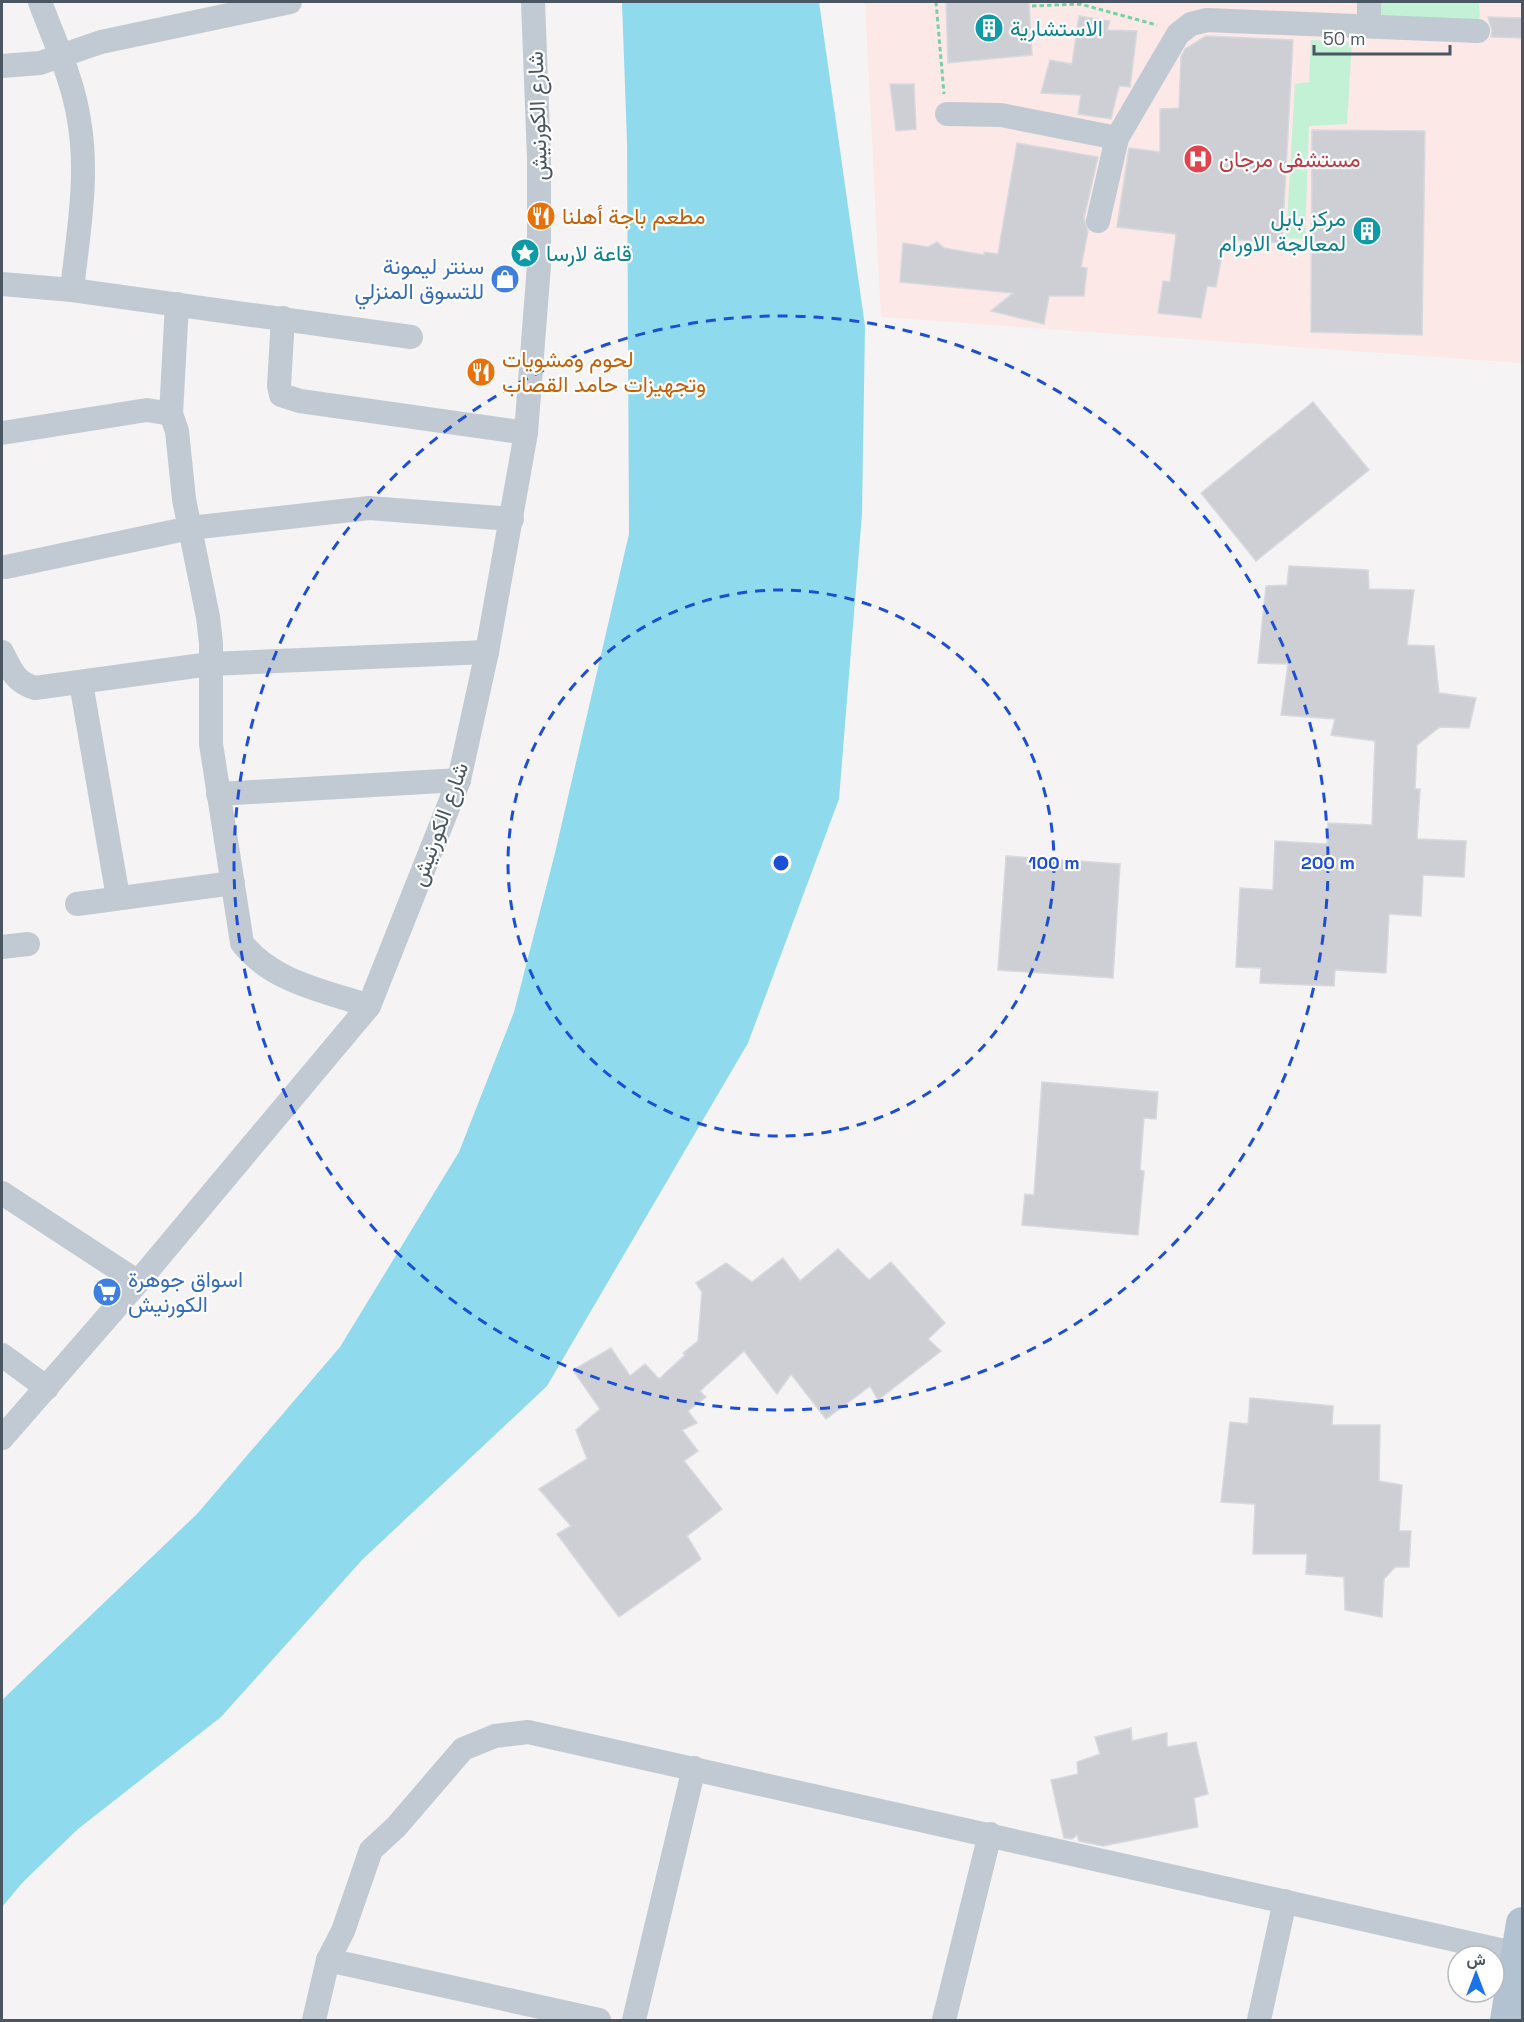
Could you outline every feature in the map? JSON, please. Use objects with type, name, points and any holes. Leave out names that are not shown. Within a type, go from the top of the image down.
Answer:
[{"type":"main road","points":[[1506,2020],[1522,1923]]},
{"type":"street","points":[[40,2],[61,57],[77,111],[83,155],[81,205],[72,290]]},
{"type":"street","points":[[2,66],[40,63],[132,35],[290,2]]},
{"type":"street","name":"شارع الكورنيش","points":[[2,1438],[138,1282],[369,1006],[459,780],[487,652],[526,433],[539,265],[539,159],[533,2]]},
{"type":"street","points":[[1369,26],[1370,2]]},
{"type":"street","points":[[1098,221],[1117,138],[1173,41],[1184,28],[1207,20],[1263,11],[1369,26],[1478,31]]},
{"type":"street","points":[[946,114],[1001,115],[1117,138]]},
{"type":"street","points":[[2,284],[72,290],[411,337]]},
{"type":"street","points":[[177,304],[171,414],[177,431],[190,528],[206,607],[210,664],[211,744],[242,943],[255,959],[278,975],[369,1006]]},
{"type":"street","points":[[283,318],[279,386],[281,395],[300,401],[526,433]]},
{"type":"street","points":[[2,433],[147,410],[171,414]]},
{"type":"street","points":[[6,567],[190,528],[369,508],[512,519]]},
{"type":"street","points":[[2,652],[14,677],[22,684],[35,688],[210,664],[487,652]]},
{"type":"street","points":[[81,683],[118,897]]},
{"type":"street","points":[[218,794],[459,780]]},
{"type":"street","points":[[77,904],[232,883]]},
{"type":"street","points":[[2,947],[28,944]]},
{"type":"street","points":[[2,1193],[138,1282]]},
{"type":"street","points":[[2,1355],[47,1388]]},
{"type":"street","points":[[314,2020],[328,1960],[343,1931],[371,1850],[396,1827],[463,1749],[495,1736],[528,1732],[1518,1954]]},
{"type":"street","points":[[634,2020],[694,1768]]},
{"type":"street","points":[[944,2020],[990,1834]]},
{"type":"street","points":[[1259,2020],[1285,1901]]},
{"type":"street","points":[[328,1960],[599,2020]]},
{"type":"path","points":[[936,2],[946,114]]},
{"type":"path","points":[[1032,6],[1081,3],[1157,25]]},
{"type":"shaded area","name":"مستشفى مرجان","points":[[865,2],[1522,2],[1522,363],[881,317]]},
{"type":"green space","points":[[1380,2],[1479,2],[1480,26],[1379,23]]},
{"type":"green space","points":[[1311,40],[1352,42],[1347,124],[1309,126],[1305,239],[1286,238],[1295,84],[1309,82]]},
{"type":"water","points":[[622,2],[819,2],[865,326],[862,514],[839,799],[748,1043],[547,1386],[362,1560],[221,1717],[78,1829],[23,1882],[2,1907],[2,1700],[197,1514],[340,1347],[459,1152],[514,1012],[555,853],[629,534],[627,142]]},
{"type":"building","name":"الاستشارية","points":[[946,2],[1029,2],[1032,55],[948,63]]},
{"type":"building","points":[[1079,16],[1110,21],[1107,30],[1137,31],[1130,87],[1119,86],[1111,119],[1078,114],[1081,95],[1041,93],[1050,60],[1072,64]]},
{"type":"building","points":[[1488,17],[1522,18],[1522,38],[1491,37],[1492,31]]},
{"type":"building","points":[[1206,36],[1293,40],[1282,243],[1225,239],[1216,287],[1207,286],[1201,318],[1158,313],[1163,281],[1170,282],[1176,234],[1117,227],[1129,148],[1160,152],[1160,109],[1179,108],[1181,57],[1185,49]]},
{"type":"building","points":[[890,84],[914,84],[916,129],[896,131]]},
{"type":"building","name":"مركز بابل لمعالجة الاورام","points":[[1312,130],[1425,131],[1422,335],[1311,332]]},
{"type":"building","points":[[1017,143],[1098,157],[1084,218],[1088,231],[1081,267],[1087,268],[1084,296],[1049,296],[1044,324],[991,311],[1013,293],[900,282],[903,243],[928,247],[937,242],[944,248],[984,255],[984,252],[998,254]]},
{"type":"building","points":[[1313,402],[1369,470],[1256,561],[1201,493]]},
{"type":"building","points":[[1289,566],[1368,570],[1369,589],[1414,590],[1407,645],[1434,646],[1439,693],[1476,698],[1469,728],[1440,727],[1417,745],[1415,789],[1420,789],[1417,839],[1466,841],[1464,877],[1423,875],[1421,916],[1389,914],[1386,973],[1335,970],[1334,986],[1260,983],[1261,968],[1236,967],[1240,888],[1273,890],[1275,841],[1327,844],[1328,823],[1372,825],[1375,741],[1331,735],[1335,719],[1281,715],[1288,664],[1258,663],[1266,586],[1287,585]]},
{"type":"building","points":[[1006,856],[1120,864],[1113,978],[998,970]]},
{"type":"building","points":[[1042,1082],[1158,1092],[1156,1119],[1144,1118],[1140,1170],[1144,1171],[1138,1235],[1022,1225],[1025,1194],[1034,1195]]},
{"type":"building","points":[[838,1249],[869,1280],[891,1262],[945,1323],[928,1339],[941,1351],[878,1400],[870,1386],[826,1419],[791,1374],[777,1394],[744,1351],[700,1391],[706,1397],[688,1411],[697,1423],[682,1430],[698,1451],[684,1461],[722,1509],[687,1536],[701,1559],[619,1617],[557,1534],[571,1526],[539,1489],[587,1459],[576,1430],[600,1409],[573,1370],[611,1348],[630,1376],[645,1364],[659,1379],[685,1355],[683,1353],[698,1341],[702,1292],[696,1283],[726,1263],[752,1282],[783,1258],[800,1281]]},
{"type":"building","points":[[1250,1398],[1333,1406],[1332,1425],[1380,1425],[1379,1481],[1402,1485],[1399,1531],[1411,1531],[1409,1567],[1395,1567],[1384,1579],[1382,1617],[1345,1610],[1344,1577],[1306,1574],[1307,1554],[1253,1554],[1255,1504],[1221,1502],[1230,1422],[1248,1424]]},
{"type":"building","points":[[1131,1728],[1132,1741],[1167,1733],[1167,1747],[1196,1742],[1208,1794],[1194,1798],[1198,1827],[1103,1846],[1079,1841],[1077,1835],[1072,1839],[1064,1838],[1051,1780],[1078,1774],[1077,1762],[1100,1754],[1095,1737]]},
{"type":"place","name":"الاستشارية","points":[[989,28]]},
{"type":"place","name":"مستشفى مرجان","points":[[1198,159]]},
{"type":"place","name":"مطعم باجة أهلنا","points":[[541,216]]},
{"type":"place","name":"مركز بابل لمعالجة الاورام","points":[[1367,231]]},
{"type":"place","name":"قاعة لارسا","points":[[525,253]]},
{"type":"place","name":"سنتر ليمونة للتسوق المنزلي","points":[[505,279]]},
{"type":"place","name":"لحوم ومشويات وتجهيزات حامد القصاب","points":[[481,372]]},
{"type":"place","name":"اسواق جوهرة الكورنيش","points":[[107,1292]]}]
